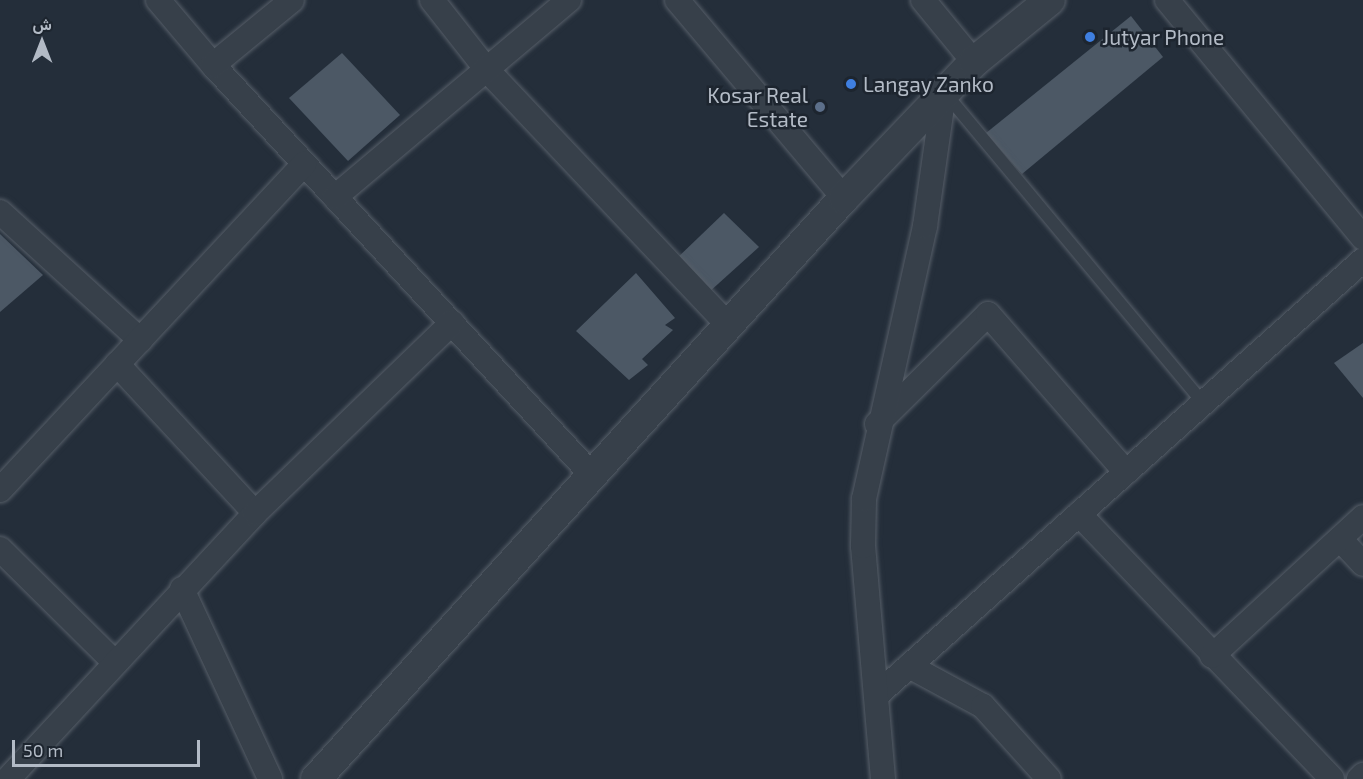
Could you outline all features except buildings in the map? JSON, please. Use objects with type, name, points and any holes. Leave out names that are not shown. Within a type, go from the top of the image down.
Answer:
[{"type":"street","points":[[159,0],[213,65],[592,475]]},
{"type":"street","points":[[213,65],[292,0]]},
{"type":"street","points":[[432,0],[487,70],[728,325]]},
{"type":"street","points":[[335,197],[569,0]]},
{"type":"street","points":[[676,0],[844,198]]},
{"type":"street","points":[[923,0],[974,62]]},
{"type":"street","points":[[316,779],[844,198],[974,62],[1050,0]]},
{"type":"street","points":[[1167,0],[1363,238]]},
{"type":"street","points":[[883,779],[878,694],[863,546],[867,471],[925,226],[944,92]]},
{"type":"street","points":[[4,476],[117,364],[304,164]]},
{"type":"street","points":[[0,212],[140,340]]},
{"type":"street","points":[[878,694],[1363,260]]},
{"type":"street","points":[[877,424],[988,314],[1126,472]]},
{"type":"street","points":[[8,779],[113,661],[255,513],[452,323]]},
{"type":"street","points":[[117,364],[255,513]]},
{"type":"street","points":[[1079,514],[1212,656],[1332,779]]},
{"type":"street","points":[[1212,656],[1363,517]]},
{"type":"street","points":[[1340,539],[1363,564]]},
{"type":"street","points":[[0,549],[113,661]]},
{"type":"street","points":[[182,590],[270,779]]},
{"type":"street","points":[[909,666],[983,706],[1049,779]]},
{"type":"street","points":[[1359,779],[1363,775]]},
{"type":"lane","points":[[944,92],[1203,403]]},
{"type":"place","name":"Jutyar Phone","points":[[1090,37]]},
{"type":"place","name":"Langay Zanko","points":[[851,84]]},
{"type":"place","name":"Kosar Real Estate","points":[[820,107]]}]
